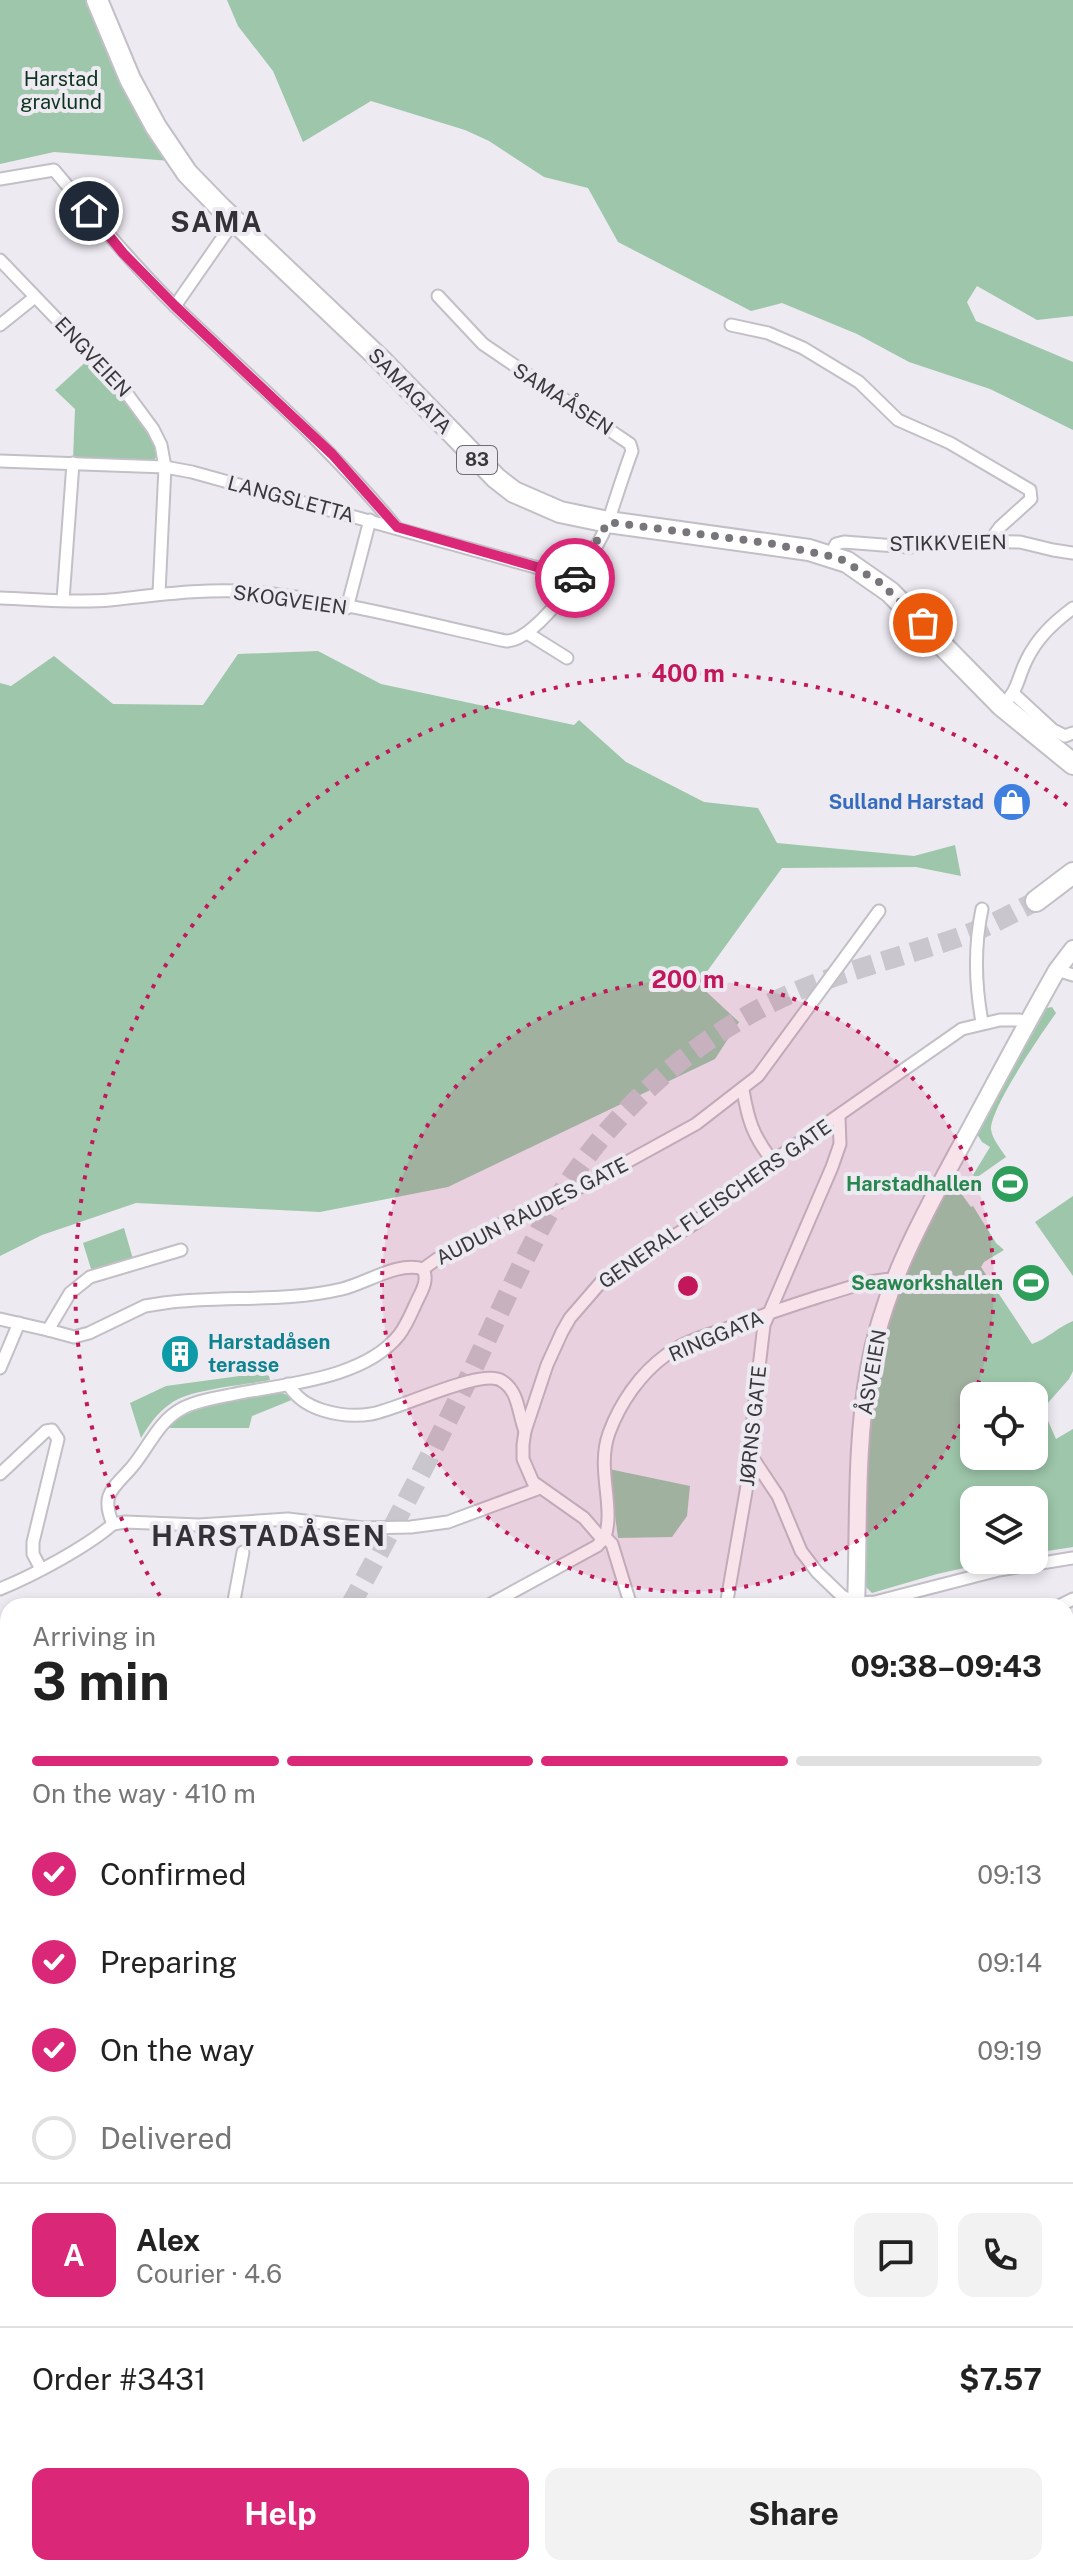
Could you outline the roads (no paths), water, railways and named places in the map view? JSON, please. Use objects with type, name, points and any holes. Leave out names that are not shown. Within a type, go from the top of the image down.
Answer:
[{"type":"highway","name":"SAMAGATA","points":[[97,0],[130,79],[156,127],[187,173],[381,360],[496,478],[514,492],[560,512],[608,522],[768,543],[847,562],[879,582],[1073,764]]},
{"type":"highway","name":"SAMAGATA","points":[[1008,700],[1021,732],[1073,779]]},
{"type":"highway","points":[[1036,901],[1073,873]]},
{"type":"street","points":[[0,179],[54,170],[123,253],[332,454],[397,527]]},
{"type":"street","points":[[175,306],[230,227],[236,223]]},
{"type":"street","name":"ENGVEIEN","points":[[0,260],[144,414],[161,445],[165,467]]},
{"type":"street","name":"SAMAÅSEN","points":[[438,296],[483,344],[630,444],[632,451],[608,522]]},
{"type":"street","points":[[0,325],[35,297]]},
{"type":"street","points":[[731,325],[768,333],[803,348],[859,382],[898,420],[950,443],[1030,490],[1031,499],[1000,527],[990,541]]},
{"type":"street","name":"LANGSLETTA","points":[[0,461],[165,467],[397,527],[575,578]]},
{"type":"street","points":[[63,600],[73,463]]},
{"type":"street","points":[[159,593],[165,467]]},
{"type":"street","points":[[347,608],[370,520]]},
{"type":"street","points":[[567,658],[527,633],[555,605],[575,578],[608,522]]},
{"type":"street","name":"STIKKVEIEN","points":[[830,556],[836,544],[844,542],[909,547],[1020,542],[1073,553]]},
{"type":"street","name":"SKOGVEIEN","points":[[0,598],[107,600],[215,590],[256,593],[347,608],[506,641],[515,641],[527,633]]},
{"type":"street","points":[[1073,608],[1047,628],[1008,700],[1053,730],[1065,736],[1073,733]]},
{"type":"street","points":[[982,909],[976,961],[977,998],[982,1022]]},
{"type":"street","name":"AUDUN RAUDES GATE","points":[[0,1319],[74,1337],[155,1304],[309,1294],[343,1289],[406,1267],[423,1269],[482,1234],[587,1184],[696,1124],[743,1090],[758,1076],[879,911]]},
{"type":"street","name":"ÅSVEIEN","points":[[856,1598],[865,1395],[877,1334],[893,1279],[1028,1022],[1065,972],[1073,949]]},
{"type":"street","name":"GENERAL FLEISCHERS GATE","points":[[540,1488],[533,1482],[523,1459],[525,1431],[547,1365],[562,1332],[602,1281],[697,1222],[717,1200],[962,1029],[982,1022],[1028,1022]]},
{"type":"street","points":[[743,1090],[748,1119],[757,1142],[772,1160]]},
{"type":"street","name":"JØRNS GATE","points":[[728,1598],[752,1457],[762,1335],[768,1313],[832,1167],[840,1144],[839,1117]]},
{"type":"street","points":[[48,1330],[70,1293],[90,1277],[181,1250]]},
{"type":"street","points":[[113,1524],[107,1511],[111,1489],[170,1416],[205,1400],[288,1384],[348,1368],[386,1347],[398,1336],[410,1315],[425,1283],[423,1269]]},
{"type":"street","name":"RINGGATA","points":[[629,1598],[612,1544],[604,1539],[608,1519],[603,1470],[604,1452],[616,1418],[636,1384],[669,1352],[701,1338],[865,1282],[893,1279]]},
{"type":"street","points":[[0,1368],[19,1323]]},
{"type":"street","points":[[288,1384],[294,1394],[312,1406],[337,1414],[360,1416],[379,1413],[470,1380],[497,1378],[513,1393],[525,1431]]},
{"type":"street","points":[[0,1474],[46,1431],[56,1433],[58,1439],[33,1542],[33,1554],[41,1569]]},
{"type":"street","points":[[752,1457],[778,1496],[801,1551],[834,1590],[847,1598]]},
{"type":"street","points":[[0,1589],[41,1569],[113,1524],[125,1522],[199,1525],[288,1519],[363,1528],[411,1527],[448,1522],[540,1488],[584,1518],[604,1539],[592,1549],[502,1598]]},
{"type":"street","points":[[234,1598],[243,1552]]},
{"type":"street","points":[[890,1598],[999,1570],[1073,1558]]},
{"type":"tunnel","points":[[354,1598],[443,1429],[544,1222],[584,1160],[633,1104],[660,1078],[718,1033],[776,1000],[829,979],[965,935],[1036,901]]},
{"type":"place","name":"Sulland Harstad","points":[[1012,802]]},
{"type":"place","name":"Harstadhallen","points":[[1010,1184]]},
{"type":"place","name":"Seaworkshallen","points":[[1031,1283]]},
{"type":"place","name":"Harstadåsen terasse","points":[[180,1354]]},
{"type":"district","name":"SAMA","points":[[217,222]]},
{"type":"district","name":"HARSTADÅSEN","points":[[269,1536]]},
{"type":"park label","name":"Harstad gravlund","points":[[61,90]]}]
